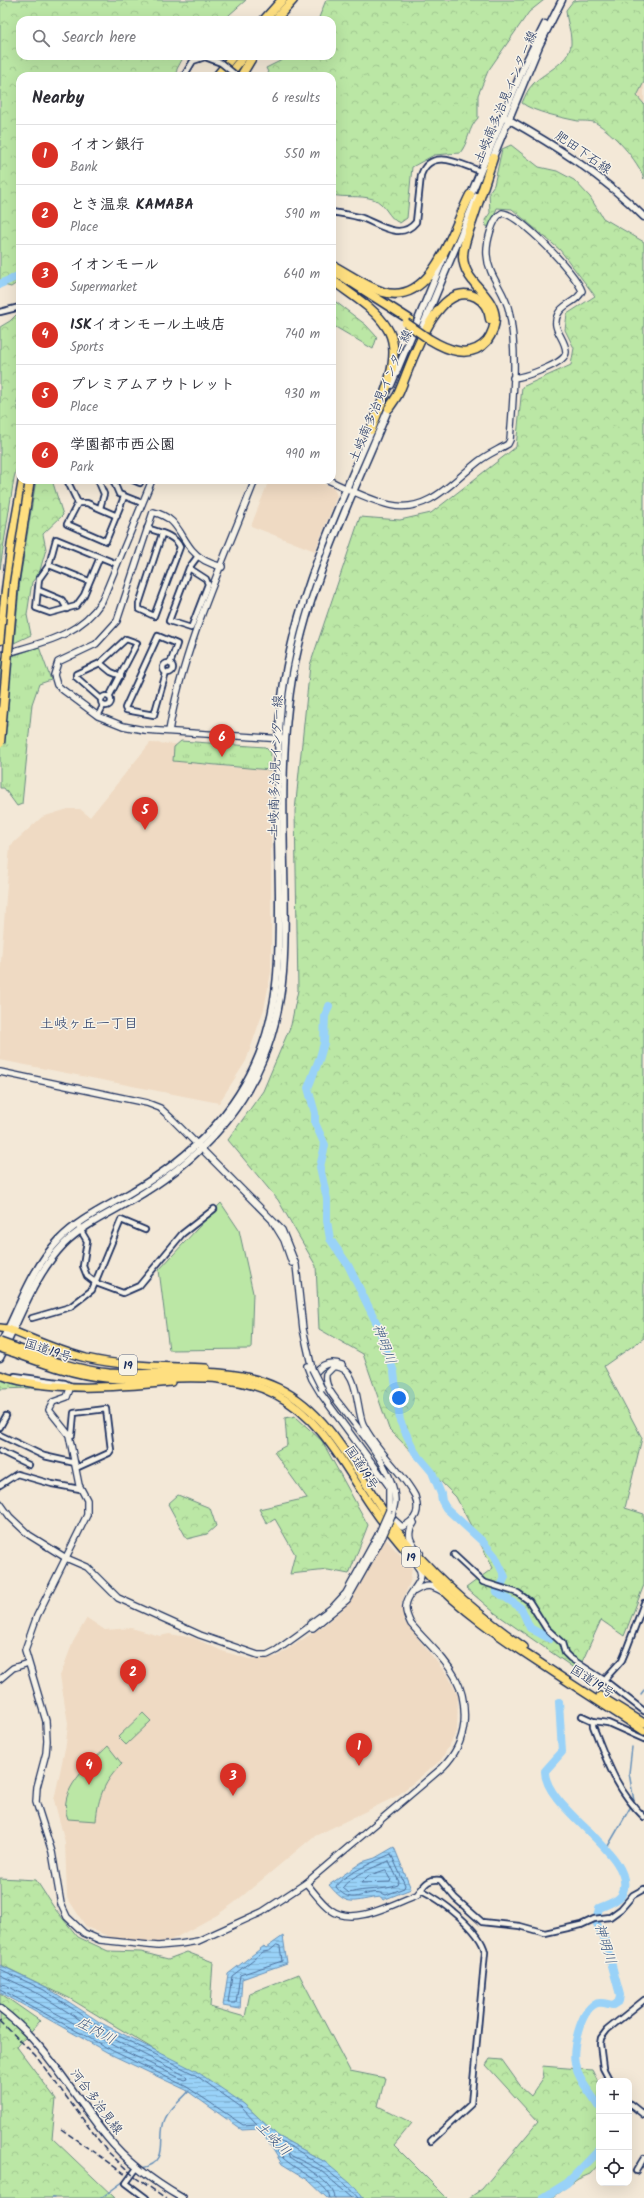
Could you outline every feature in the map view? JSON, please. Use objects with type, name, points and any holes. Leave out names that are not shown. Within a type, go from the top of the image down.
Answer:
[{"type":"highway","points":[[268,16],[282,0]]},
{"type":"highway","points":[[279,16],[293,0]]},
{"type":"highway","points":[[283,16],[296,0]]},
{"type":"highway","points":[[220,72],[230,60]]},
{"type":"highway","points":[[231,72],[241,60]]},
{"type":"highway","points":[[244,72],[251,60]]},
{"type":"highway","points":[[336,279],[407,321],[451,350],[467,352],[481,346],[488,339],[494,329],[495,318],[492,306],[468,275],[463,258],[466,241],[493,158]]},
{"type":"highway","points":[[336,267],[370,287],[384,292],[404,293],[415,289],[429,276],[438,262],[470,195]]},
{"type":"highway","points":[[336,272],[407,321]]},
{"type":"highway","points":[[336,283],[379,318],[388,328],[393,339],[394,352],[392,366],[371,430]]},
{"type":"highway","points":[[389,408],[400,392],[433,316],[445,301],[459,294],[470,294],[482,302],[487,310],[490,318],[488,328],[481,339],[474,344],[456,346],[431,336]]},
{"type":"highway","points":[[0,640],[12,541],[22,484]]},
{"type":"highway","points":[[0,743],[14,582],[29,484]]},
{"type":"highway","name":"19","points":[[0,1328],[11,1330],[54,1348],[86,1358],[122,1364],[234,1370],[252,1377]]},
{"type":"highway","name":"国道19号","points":[[0,1342],[13,1350],[76,1372],[105,1378],[215,1377],[244,1381],[275,1394],[297,1408],[327,1438],[390,1531],[448,1596],[491,1630],[644,1731]]},
{"type":"highway","name":"国道19号","points":[[0,1347],[78,1367],[107,1372],[215,1372],[252,1377],[279,1388],[313,1413],[337,1441],[398,1531],[416,1554],[448,1586],[492,1624],[542,1659],[644,1723]]},
{"type":"highway","name":"19","points":[[0,1375],[23,1381],[71,1386],[128,1387],[200,1377]]},
{"type":"main road","name":"土岐南多治見インター線","points":[[11,1330],[50,1261],[65,1243],[81,1230],[159,1184],[179,1170],[238,1107],[254,1080],[268,1047],[277,1017],[284,966],[286,739],[291,681],[308,607],[371,430],[480,171],[561,0]]},
{"type":"main road","name":"土岐南多治見インター線","points":[[11,1330],[45,1258],[59,1241],[77,1224],[157,1177],[200,1147],[245,1084],[260,1053],[274,1006],[279,958],[279,739],[283,690],[297,628],[323,546],[389,408],[493,158],[506,118]]},
{"type":"main road","name":"肥田下石線","points":[[506,118],[574,158],[613,188],[644,217]]},
{"type":"main road","points":[[0,1347],[11,1330]]},
{"type":"main road","points":[[0,1358],[11,1330]]},
{"type":"main road","name":"河合多治見線","points":[[0,2009],[33,2038],[107,2138],[137,2168],[152,2180],[182,2198]]},
{"type":"street","points":[[186,72],[193,61],[196,60]]},
{"type":"street","points":[[213,60],[221,63],[232,72]]},
{"type":"street","points":[[336,213],[363,218],[392,231],[405,230],[411,228],[416,222],[421,175],[429,162],[435,159],[444,159],[480,171]]},
{"type":"street","points":[[336,484],[392,506],[409,506],[426,502],[442,493],[479,461],[508,444],[510,440],[513,378],[510,312],[504,295],[491,273],[486,253],[496,219],[502,213],[521,223],[570,271],[582,291],[578,299],[561,309],[556,319],[557,331],[566,349],[565,357],[562,361],[535,372],[513,378]]},
{"type":"street","points":[[0,312],[16,308]]},
{"type":"street","points":[[69,484],[78,503]]},
{"type":"street","points":[[100,484],[104,494],[100,508]]},
{"type":"street","points":[[115,484],[119,494],[142,503]]},
{"type":"street","points":[[0,655],[69,633],[85,623],[102,601],[150,484]]},
{"type":"street","points":[[169,731],[174,702],[182,673],[253,484]]},
{"type":"street","points":[[78,503],[67,524],[106,541],[124,497]]},
{"type":"street","points":[[78,503],[87,502],[117,516]]},
{"type":"street","points":[[222,567],[207,562],[198,556],[191,550],[175,523],[166,516],[153,512],[117,621],[96,644],[58,662],[54,670],[57,685],[98,716],[123,726],[169,731],[286,739]]},
{"type":"street","points":[[147,528],[162,534],[173,540],[180,547],[154,616],[139,609],[139,604],[162,534]]},
{"type":"street","points":[[100,557],[81,601],[76,606],[50,613],[36,608],[39,579],[49,565],[56,540],[100,557],[117,564]]},
{"type":"street","points":[[189,568],[206,579],[208,584],[191,628],[168,621],[189,568],[198,556]]},
{"type":"street","points":[[49,565],[89,581]]},
{"type":"street","points":[[38,590],[62,600],[68,609]]},
{"type":"street","points":[[170,664],[167,663],[163,666],[166,673],[154,715],[126,710],[125,708],[158,636],[177,644],[170,664],[172,670]]},
{"type":"street","points":[[98,716],[103,706],[101,699],[76,677],[76,674],[100,663],[122,640],[126,639],[136,643],[110,698],[110,704],[103,706]]},
{"type":"street","points":[[100,663],[111,672],[121,676]]},
{"type":"street","points":[[166,673],[172,670],[182,673]]},
{"type":"street","points":[[101,699],[105,696],[110,698]]},
{"type":"street","points":[[0,1072],[147,1103],[160,1108],[172,1118],[273,1222],[276,1223],[287,1238],[296,1265],[303,1329],[314,1371],[322,1389],[390,1481]]},
{"type":"street","points":[[77,1224],[87,1241],[84,1260],[85,1272],[96,1283],[123,1294],[139,1286],[182,1234],[214,1209]]},
{"type":"street","points":[[32,1318],[70,1306],[92,1290],[121,1220],[145,1230]]},
{"type":"street","points":[[273,1222],[284,1240],[294,1272],[302,1342],[312,1379],[389,1486],[390,1513]]},
{"type":"street","points":[[314,1371],[322,1366],[336,1363],[344,1366],[353,1375],[366,1424],[414,1490],[420,1501],[419,1516],[408,1530],[411,1542],[445,1578],[448,1586]]},
{"type":"street","points":[[0,1503],[10,1517],[28,1535],[66,1558],[87,1567],[118,1598],[200,1635],[258,1655],[267,1655],[277,1650],[309,1627],[312,1628],[347,1600],[380,1535],[390,1513],[395,1500],[390,1481],[376,1454],[333,1395],[325,1380],[326,1374],[333,1367],[342,1368],[351,1376],[355,1387],[363,1424],[412,1491],[418,1507],[415,1518],[402,1527],[395,1522],[353,1462],[348,1458]]},
{"type":"street","points":[[0,1371],[20,1377],[65,1383],[71,1386],[67,1397],[53,1402],[49,1410],[69,1435],[80,1488],[87,1500],[87,1515],[28,1637],[25,1650],[46,1721],[46,1753],[37,1787],[36,1802],[52,1852],[61,1904],[67,1917],[84,1933],[110,1941],[158,1946],[198,1941],[262,1912],[306,1883],[437,1772],[451,1757],[461,1741],[465,1708],[463,1691],[456,1677],[411,1624],[405,1606],[407,1598],[422,1586],[430,1585],[448,1596]]},
{"type":"street","points":[[0,1435],[44,1456],[76,1465],[109,1453],[111,1450],[106,1409],[74,1413],[72,1435]]},
{"type":"street","points":[[0,1427],[6,1416]]},
{"type":"street","points":[[0,1451],[29,1465]]},
{"type":"street","points":[[0,1485],[17,1474],[52,1484],[80,1488]]},
{"type":"street","points":[[390,1531],[391,1536],[420,1569],[420,1580],[413,1592]]},
{"type":"street","points":[[454,1555],[483,1582],[518,1593],[529,1601],[546,1628],[562,1643],[565,1653],[570,1658],[604,1680],[644,1711]]},
{"type":"street","points":[[604,1680],[622,1660],[644,1603]]},
{"type":"street","points":[[0,1679],[13,1668],[28,1663]]},
{"type":"street","points":[[582,1716],[593,1721],[608,1723],[644,1739]]},
{"type":"street","points":[[593,1721],[593,1726],[616,1783],[629,1802],[644,1817]]},
{"type":"street","points":[[306,1883],[331,1910],[341,1916],[351,1917],[361,1916],[417,1895],[426,1882],[433,1879],[440,1880],[455,1898],[482,1922],[520,1926],[545,1933],[581,1926],[594,1919],[610,1917],[621,1909],[633,1895],[644,1889]]},
{"type":"street","points":[[421,1890],[445,1903],[479,1937],[484,1944],[485,1952],[471,2104],[431,2141]]},
{"type":"street","points":[[608,2078],[603,2068],[600,2044],[601,2038],[607,2030],[644,2000]]},
{"type":"street","points":[[632,2105],[644,2115]]},
{"type":"street","points":[[636,2171],[644,2158]]},
{"type":"street","points":[[137,2168],[126,2182],[146,2198]]},
{"type":"shaded area","points":[[644,82],[644,104],[637,96]]},
{"type":"shaded area","points":[[267,484],[324,484],[334,488],[337,496],[315,551],[251,526]]},
{"type":"shaded area","points":[[150,743],[177,744],[174,747],[173,761],[239,768],[239,766],[271,771],[271,972],[264,1009],[246,1061],[219,1103],[0,1060],[0,974],[10,846],[42,817],[68,809],[80,809],[90,817]]},
{"type":"shaded area","points":[[385,1538],[412,1568],[410,1582],[401,1604],[404,1621],[449,1677],[458,1696],[457,1732],[441,1760],[397,1796],[313,1837],[234,1903],[217,1915],[155,1949],[137,1948],[86,1927],[67,1897],[65,1842],[54,1800],[66,1744],[68,1723],[60,1676],[73,1642],[87,1618],[105,1630],[131,1628],[160,1636],[169,1634],[194,1638],[222,1651],[249,1659],[276,1657],[323,1626],[342,1610],[356,1592]]},
{"type":"green space","points":[[0,0],[246,0],[228,16],[16,16],[16,60],[182,60],[177,72],[16,72],[16,284],[11,287],[0,284]]},
{"type":"green space","points":[[326,0],[544,0],[529,12],[488,71],[478,95],[478,118],[472,126],[460,153],[434,155],[412,167],[407,218],[400,223],[393,218],[381,204],[373,199],[336,195],[336,72],[268,72],[266,68],[282,60],[336,60],[336,16],[320,16]]},
{"type":"green space","points":[[644,0],[644,82],[637,96],[644,104],[644,179],[637,164],[631,156],[610,133],[596,123],[590,121],[578,121],[549,114],[533,109],[522,103],[528,90],[533,84],[563,60],[568,54],[571,40],[566,10],[573,1]]},
{"type":"green space","points":[[511,145],[539,167],[557,171],[574,180],[590,197],[603,218],[644,242],[644,1338],[604,1366],[642,1438],[625,1508],[644,1514],[644,1585],[624,1636],[601,1620],[578,1671],[495,1613],[466,1588],[493,1568],[456,1497],[389,1429],[363,1354],[319,1329],[316,1266],[278,1200],[228,1140],[263,1091],[291,1025],[298,990],[295,811],[310,665],[360,517],[400,520],[431,513],[516,447],[522,387],[571,365],[574,348],[565,330],[567,314],[595,296],[560,250],[512,209],[497,208],[490,227],[486,226],[485,220],[490,213],[489,192],[494,185],[502,149]]},
{"type":"green space","points":[[336,302],[366,325],[377,337],[373,349],[336,327]]},
{"type":"green space","points":[[16,315],[16,470],[0,569],[0,327]]},
{"type":"green space","points":[[35,484],[53,484],[63,515],[43,534],[46,549],[39,574],[32,582],[27,615],[31,635],[14,643],[20,579]]},
{"type":"green space","points":[[39,647],[51,680],[39,684],[32,704],[22,804],[17,806],[4,788],[0,788],[0,660]]},
{"type":"green space","points":[[181,741],[265,747],[271,753],[270,770],[173,761],[174,747]]},
{"type":"green space","points":[[221,1203],[239,1230],[253,1293],[251,1349],[169,1350],[159,1270]]},
{"type":"green space","points":[[0,1379],[17,1384],[53,1387],[36,1389],[0,1389]]},
{"type":"green space","points":[[295,1416],[322,1441],[368,1525],[349,1574],[328,1570],[290,1574],[295,1554],[275,1519],[267,1524],[259,1509],[307,1498],[274,1452],[287,1445],[285,1418]]},
{"type":"green space","points":[[178,1495],[210,1508],[216,1526],[207,1534],[187,1539],[168,1504]]},
{"type":"green space","points":[[143,1713],[151,1721],[126,1745],[118,1737]]},
{"type":"green space","points":[[108,1746],[122,1764],[111,1776],[103,1790],[96,1821],[68,1819],[66,1808],[67,1798],[71,1788],[84,1769]]},
{"type":"green space","points":[[0,1878],[36,1880],[55,1909],[78,1937],[108,1951],[141,1952],[168,1959],[187,1952],[213,1962],[210,2007],[245,2017],[250,1993],[299,1974],[350,2071],[385,2078],[378,2106],[412,2123],[394,2145],[447,2198],[358,2198],[325,2162],[278,2136],[244,2104],[69,1998],[1,1965]]},
{"type":"green space","points":[[0,1993],[40,2021],[17,2047],[56,2099],[52,2138],[115,2198],[0,2198]]},
{"type":"green space","points":[[490,2059],[502,2060],[522,2088],[531,2096],[544,2077],[542,2066],[592,2070],[596,2078],[596,2167],[590,2174],[578,2179],[551,2198],[469,2198],[482,2189],[538,2122],[486,2065]]},
{"type":"water","points":[[394,1847],[411,1889],[383,1900],[381,1897],[352,1901],[341,1897],[329,1885],[362,1862],[375,1858]]},
{"type":"water","points":[[283,1936],[287,1963],[242,1979],[240,2009],[223,2006],[228,1974],[264,1946],[266,1948]]},
{"type":"water","points":[[0,1965],[46,1987],[101,2023],[196,2071],[244,2104],[278,2136],[325,2162],[356,2188],[363,2198],[327,2198],[308,2180],[282,2164],[260,2129],[242,2130],[186,2090],[112,2055],[0,1992]]},
{"type":"waterway","points":[[0,284],[16,277]]},
{"type":"waterway","name":"神明川","points":[[329,1006],[325,1016],[324,1043],[308,1088],[315,1113],[315,1123],[325,1145],[320,1167],[327,1199],[327,1221],[330,1239],[348,1265],[378,1326],[394,1372],[400,1421],[415,1452],[432,1472],[446,1508],[483,1542],[495,1556],[505,1577],[502,1584],[496,1589],[497,1592],[521,1608],[530,1628],[550,1639]]},
{"type":"waterway","points":[[641,1694],[644,1690]]},
{"type":"waterway","name":"神明川","points":[[559,1702],[562,1752],[545,1771],[549,1786],[560,1802],[607,1850],[619,1866],[624,1881],[621,1896],[614,1902],[599,1908],[596,1922],[605,1940],[620,1995],[619,2001],[613,2005],[597,2003],[590,2008],[581,2023],[576,2041],[574,2057],[575,2064],[579,2076],[596,2102]]},
{"type":"waterway","points":[[608,1846],[634,1801],[629,1773],[632,1747]]},
{"type":"waterway","points":[[142,2168],[151,2165],[157,2160],[160,2155],[165,2119],[189,2091]]},
{"type":"waterway","name":"神明川","points":[[543,2198],[567,2183],[596,2153]]},
{"type":"waterway","points":[[101,2198],[124,2181]]},
{"type":"railway","points":[[0,2021],[35,2055],[106,2150],[136,2178],[166,2198]]},
{"type":"railway","points":[[61,2129],[126,2175]]},
{"type":"place","name":"学園都市西公園","points":[[222,757]]},
{"type":"place","name":"プレミアムアウトレット","points":[[145,830]]},
{"type":"place","name":"とき温泉 KAMABA","points":[[133,1692]]},
{"type":"place","name":"イオン銀行","points":[[359,1766]]},
{"type":"place","name":"ISKイオンモール土岐店","points":[[89,1785]]},
{"type":"place","name":"イオンモール","points":[[233,1796]]},
{"type":"district","name":"土岐ヶ丘一丁目","points":[[89,1024]]},
{"type":"water label","name":"庄内川","points":[[96,2031]]},
{"type":"water label","name":"土岐川","points":[[273,2139]]}]
